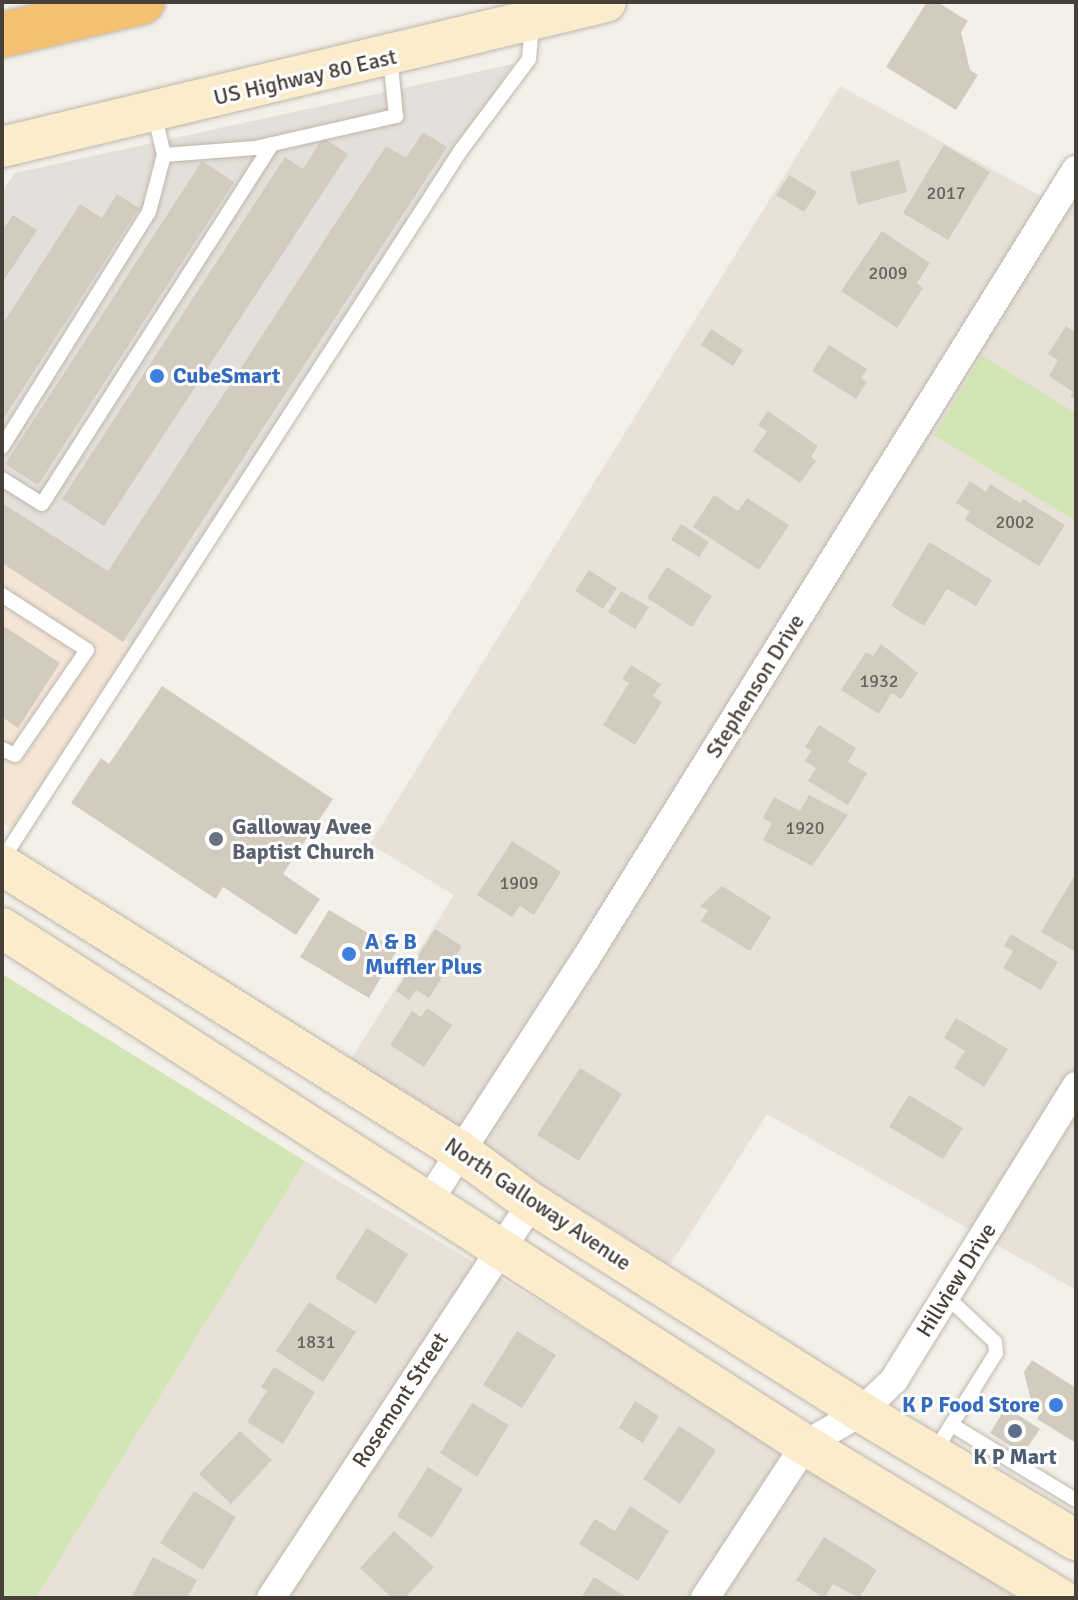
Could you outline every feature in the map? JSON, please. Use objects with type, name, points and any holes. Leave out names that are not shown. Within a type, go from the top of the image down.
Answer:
[{"type":"highway","points":[[2,35],[142,2]]},
{"type":"main road","name":"US Highway 80 East","points":[[2,147],[390,57],[606,2]]},
{"type":"main road","name":"North Galloway Avenue","points":[[2,862],[460,1151],[531,1203],[861,1412],[942,1440],[1074,1524]]},
{"type":"main road","points":[[2,928],[430,1199],[805,1445],[1059,1598]]},
{"type":"street","name":"Stephenson Drive","points":[[430,1199],[1076,170]]},
{"type":"street","name":"Hillview Drive","points":[[805,1445],[861,1412],[894,1380],[1076,1086]]},
{"type":"street","name":"Rosemont Street","points":[[271,1598],[531,1203]]},
{"type":"street","points":[[705,1598],[805,1445]]},
{"type":"lane","points":[[2,862],[461,150],[529,59],[532,22]]},
{"type":"lane","points":[[164,155],[272,144],[396,116],[390,57]]},
{"type":"lane","points":[[2,447],[149,212],[164,155],[154,113]]},
{"type":"lane","points":[[2,479],[42,504],[272,144]]},
{"type":"lane","points":[[2,595],[87,650],[15,755],[2,749]]},
{"type":"lane","points":[[942,1440],[996,1353],[995,1342],[946,1296]]},
{"type":"shaded area","name":"CubeSmart","points":[[513,64],[137,648],[2,561],[2,192],[15,173]]},
{"type":"shaded area","points":[[840,86],[1068,211],[1076,200],[1076,1290],[767,1114],[670,1265],[348,1064],[454,895],[370,844]]},
{"type":"shaded area","points":[[2,561],[137,648],[18,833],[2,823]]},
{"type":"shaded area","points":[[305,1161],[828,1475],[1018,1598],[36,1598]]},
{"type":"green space","points":[[982,356],[1076,413],[1076,521],[934,435]]},
{"type":"green space","points":[[2,974],[305,1161],[36,1598],[2,1598]]},
{"type":"building","points":[[927,2],[937,2],[968,21],[961,32],[970,70],[978,75],[956,110],[886,67]]},
{"type":"building","points":[[423,132],[447,147],[123,642],[2,563],[2,503],[108,571],[386,146],[406,158]]},
{"type":"building","points":[[323,138],[348,154],[104,526],[62,499],[285,157],[303,169]]},
{"type":"building","points":[[944,145],[990,172],[948,240],[903,213]]},
{"type":"building","points":[[899,160],[907,192],[858,205],[850,172]]},
{"type":"building","points":[[202,161],[234,182],[38,485],[5,464]]},
{"type":"building","points":[[789,175],[817,192],[804,212],[776,195]]},
{"type":"building","points":[[117,194],[139,208],[2,421],[2,325],[80,204],[102,218]]},
{"type":"building","points":[[13,215],[37,230],[2,283],[2,231]]},
{"type":"building","points":[[882,231],[930,263],[917,283],[923,288],[897,328],[841,291]]},
{"type":"building","points":[[1066,326],[1076,333],[1076,400],[1070,396],[1073,392],[1049,376],[1058,360],[1048,354]]},
{"type":"building","points":[[711,329],[743,350],[733,366],[701,345]]},
{"type":"building","points":[[829,345],[867,369],[861,378],[867,382],[856,399],[812,371]]},
{"type":"building","points":[[768,411],[818,446],[811,457],[816,461],[800,483],[753,451],[767,431],[758,425]]},
{"type":"building","points":[[970,481],[986,492],[990,484],[1020,503],[1023,499],[1065,525],[1039,566],[965,520],[970,511],[956,503]]},
{"type":"building","points":[[714,495],[738,511],[747,498],[789,525],[759,570],[693,527]]},
{"type":"building","points":[[681,524],[709,542],[699,557],[671,540]]},
{"type":"building","points":[[929,542],[992,580],[976,606],[947,589],[924,626],[891,606]]},
{"type":"building","points":[[667,567],[712,596],[692,627],[647,598]]},
{"type":"building","points":[[589,570],[617,588],[603,609],[575,591]]},
{"type":"building","points":[[621,591],[649,607],[635,629],[608,612]]},
{"type":"building","points":[[2,625],[60,663],[18,728],[2,717]]},
{"type":"building","points":[[881,644],[918,673],[901,699],[892,693],[879,714],[841,690],[866,652],[873,656]]},
{"type":"building","points":[[631,665],[661,684],[653,696],[662,702],[635,745],[603,725],[629,683],[622,679]]},
{"type":"building","name":"Galloway Avee Baptist Church","points":[[162,686],[333,799],[283,874],[320,899],[296,935],[223,887],[216,899],[71,803],[101,758],[109,764]]},
{"type":"building","points":[[819,725],[856,748],[848,762],[867,773],[848,805],[808,781],[816,768],[805,761],[811,751],[805,747]]},
{"type":"building","points":[[809,795],[848,815],[812,866],[763,840],[772,823],[763,818],[774,797],[800,811]]},
{"type":"building","points":[[512,841],[561,872],[534,915],[520,906],[512,917],[477,895]]},
{"type":"building","points":[[1076,873],[1076,952],[1041,932]]},
{"type":"building","points":[[722,886],[771,917],[750,951],[701,921],[708,910],[700,906]]},
{"type":"building","name":"A & B Muffler Plus","points":[[329,910],[397,950],[369,998],[300,957]]},
{"type":"building","points":[[435,929],[462,946],[429,998],[416,990],[409,1000],[396,991]]},
{"type":"building","points":[[1011,934],[1058,962],[1041,990],[1003,968],[1013,951],[1004,946]]},
{"type":"building","points":[[427,1008],[452,1025],[424,1067],[390,1045],[412,1011],[421,1017]]},
{"type":"building","points":[[956,1018],[1008,1049],[984,1087],[954,1068],[965,1051],[944,1038]]},
{"type":"building","points":[[580,1068],[622,1094],[579,1161],[537,1135]]},
{"type":"building","points":[[909,1095],[963,1128],[943,1159],[889,1127]]},
{"type":"building","points":[[367,1228],[408,1254],[376,1304],[335,1278]]},
{"type":"building","points":[[309,1302],[356,1332],[323,1382],[276,1351]]},
{"type":"building","points":[[517,1331],[556,1355],[522,1408],[483,1385]]},
{"type":"building","name":"K P Food Store","points":[[1032,1360],[1076,1388],[1076,1443],[1037,1419],[1043,1409],[1031,1401],[1024,1372]]},
{"type":"building","points":[[274,1367],[315,1392],[283,1444],[247,1422],[267,1391],[261,1387]]},
{"type":"building","points":[[635,1401],[659,1416],[643,1443],[619,1428]]},
{"type":"building","points":[[472,1403],[509,1425],[477,1477],[440,1453]]},
{"type":"building","name":"K P Mart","points":[[1006,1407],[1040,1429],[1023,1454],[990,1433]]},
{"type":"building","points":[[679,1426],[716,1450],[680,1504],[643,1479]]},
{"type":"building","points":[[240,1431],[272,1460],[231,1504],[199,1474]]},
{"type":"building","points":[[428,1467],[463,1489],[432,1538],[397,1516]]},
{"type":"building","points":[[194,1491],[236,1517],[203,1570],[160,1543]]},
{"type":"building","points":[[630,1506],[669,1531],[638,1581],[579,1544],[595,1519],[615,1531]]},
{"type":"building","points":[[394,1531],[434,1567],[405,1598],[392,1598],[360,1568]]},
{"type":"building","points":[[824,1537],[877,1570],[859,1598],[833,1584],[824,1598],[796,1580]]},
{"type":"building","points":[[153,1557],[197,1580],[187,1598],[131,1598]]},
{"type":"building","points":[[594,1577],[628,1598],[581,1598]]},
{"type":"place","name":"CubeSmart","points":[[157,376]]},
{"type":"place","name":"Galloway Avee Baptist Church","points":[[216,839]]},
{"type":"place","name":"A & B Muffler Plus","points":[[349,954]]},
{"type":"place","name":"K P Food Store","points":[[1056,1405]]},
{"type":"place","name":"K P Mart","points":[[1015,1431]]}]
